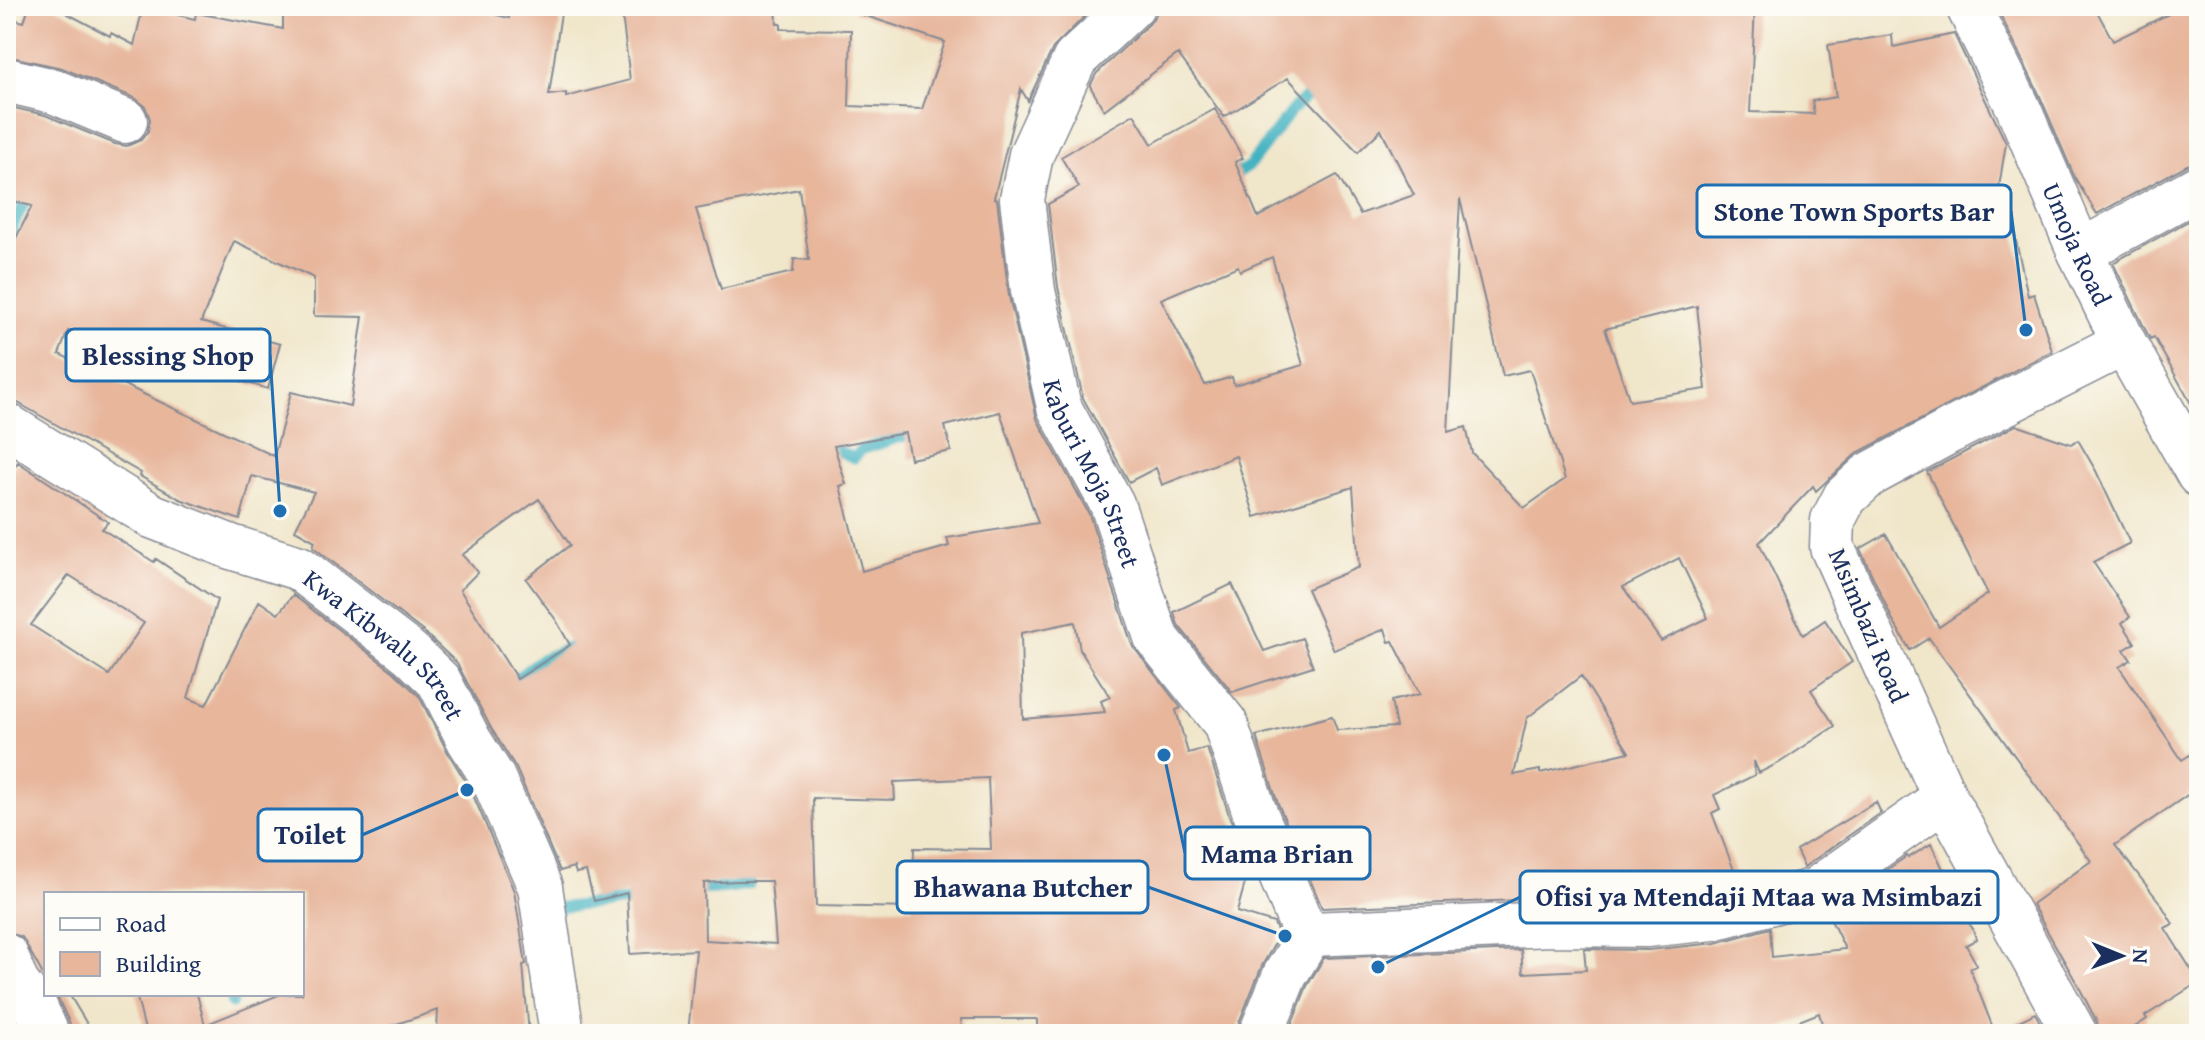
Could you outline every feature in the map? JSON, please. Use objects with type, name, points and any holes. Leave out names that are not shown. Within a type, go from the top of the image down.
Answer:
[{"type":"street","name":"Kaburi Moja Street","points":[[1132,6],[1075,59],[1031,155],[1022,199],[1033,291],[1059,407],[1112,504],[1156,637],[1225,723],[1254,810],[1302,926],[1310,934]]},
{"type":"street","name":"Umoja Road","points":[[1968,6],[2017,105],[2080,252],[2124,343],[2199,475]]},
{"type":"street","points":[[6,80],[53,91],[125,121]]},
{"type":"street","points":[[2080,252],[2199,187]]},
{"type":"street","name":"Msimbazi Road","points":[[2075,1034],[1945,798],[1832,547],[1833,520],[1845,497],[1869,475],[2124,343]]},
{"type":"street","name":"Kwa Kibwalu Street","points":[[6,425],[152,516],[231,547],[299,568],[410,653],[439,681],[469,740],[493,778],[540,887],[562,1034]]},
{"type":"street","points":[[1261,1034],[1285,975],[1310,934],[1551,924],[1646,925],[1713,918],[1816,890],[1945,798]]},
{"type":"street","points":[[6,956],[16,982],[36,1009],[47,1034]]},
{"type":"building","points":[[29,6],[53,6],[134,45],[143,7],[195,19],[196,13],[283,29],[283,6],[460,6],[509,18],[510,6],[562,6],[549,95],[566,93],[566,97],[630,80],[621,6],[776,6],[777,24],[781,24],[781,29],[851,30],[849,106],[922,109],[945,42],[854,12],[855,6],[1095,6],[1053,48],[1028,101],[1021,89],[994,198],[997,199],[1009,296],[1037,419],[1089,514],[1132,645],[1181,708],[1176,710],[1188,753],[1207,748],[1230,818],[1250,865],[1237,912],[1274,923],[1279,936],[1262,966],[1237,1034],[1037,1034],[1037,1019],[961,1019],[962,1031],[943,1034],[688,1034],[696,950],[630,954],[627,893],[594,901],[586,871],[576,873],[574,867],[560,871],[516,768],[457,663],[425,633],[313,547],[315,541],[295,530],[314,492],[252,476],[240,520],[180,499],[140,476],[141,473],[6,396],[6,258],[32,206],[6,200],[6,180],[13,149],[6,147],[6,106],[45,115],[127,146],[141,140],[148,131],[150,119],[145,106],[135,98],[62,68],[6,56],[6,17],[24,22]],"holes":[[[799,189],[809,260],[794,259],[793,272],[721,289],[696,209]],[[234,241],[314,278],[314,316],[363,317],[350,406],[291,392],[274,456],[59,354],[68,331],[268,389],[280,344],[201,322]],[[1000,412],[1038,523],[947,538],[949,546],[862,571],[840,486],[846,484],[834,446],[905,433],[910,459],[951,451],[945,426]],[[539,499],[570,545],[526,579],[570,645],[517,679],[460,590],[478,572],[462,555]],[[1075,622],[1080,650],[1110,697],[1101,701],[1105,712],[1023,719],[1021,633]],[[988,778],[991,849],[914,848],[913,908],[816,906],[813,798],[895,800],[894,782]],[[771,881],[776,944],[705,940],[704,883]]]},
{"type":"building","points":[[1156,6],[1755,6],[1750,112],[1814,114],[1812,101],[1836,97],[1828,45],[1892,35],[1893,47],[1954,34],[2006,143],[1992,231],[2013,227],[2028,296],[2034,294],[2052,351],[1857,453],[1816,491],[1813,486],[1759,543],[1803,635],[1825,620],[1852,662],[1811,690],[1835,726],[1759,773],[1754,761],[1755,775],[1714,795],[1720,809],[1712,813],[1736,875],[1530,884],[1530,899],[1518,900],[1322,908],[1277,801],[1256,736],[1332,716],[1337,730],[1396,727],[1391,701],[1420,694],[1393,641],[1389,642],[1385,629],[1334,650],[1307,589],[1359,567],[1353,487],[1255,517],[1236,456],[1162,485],[1156,468],[1129,482],[1083,398],[1058,287],[1048,204],[1079,187],[1061,157],[1134,114],[1152,144],[1215,109],[1243,158],[1235,162],[1258,217],[1337,175],[1360,214],[1414,195],[1381,130],[1358,152],[1288,78],[1224,117],[1178,54],[1104,110],[1090,86],[1096,74],[1156,14]],"holes":[[[1460,199],[1503,376],[1530,370],[1565,479],[1524,508],[1472,453],[1466,427],[1448,432]],[[1272,257],[1303,365],[1234,385],[1232,377],[1205,385],[1161,299],[1238,266],[1240,271]],[[1697,306],[1706,389],[1630,401],[1605,329]],[[1679,558],[1708,618],[1661,641],[1623,587]],[[1581,676],[1629,752],[1540,773],[1540,770],[1514,775],[1527,718]]]},
{"type":"building","points":[[1996,6],[2094,6],[2113,41],[2185,6],[2199,6],[2199,162],[2187,165],[2097,214],[2075,178]]},
{"type":"building","points":[[2199,215],[2199,418],[2154,337],[2150,339],[2113,263]]},
{"type":"building","points":[[2016,425],[2071,444],[2078,440],[2096,471],[2130,543],[2093,562],[2130,617],[2122,623],[2135,643],[2124,650],[2131,660],[2119,667],[2182,760],[2199,749],[2199,787],[2115,845],[2161,904],[2173,924],[2165,928],[2199,982],[2145,1016],[2147,1019],[2124,1034],[2100,1034],[2080,989],[2032,904],[2091,861],[1929,638],[1910,650],[1860,549],[1886,534],[1939,627],[1988,594],[1927,472]]},
{"type":"building","points":[[18,462],[108,522],[102,529],[154,562],[156,559],[217,600],[188,698],[206,705],[259,601],[278,614],[293,595],[394,672],[419,696],[471,790],[514,891],[526,964],[523,965],[529,1034],[437,1030],[438,1010],[367,1034],[146,1034],[136,996],[198,996],[205,1025],[276,996],[304,996],[304,892],[44,892],[44,976],[22,937],[6,932],[6,480]],"holes":[[[69,575],[144,623],[109,675],[31,625]]]},
{"type":"building","points":[[1232,584],[1264,651],[1302,638],[1313,666],[1232,692],[1178,625],[1174,612]]},
{"type":"building","points":[[1876,802],[1881,813],[1804,867],[1796,850]]},
{"type":"building","points":[[1931,844],[1977,939],[1966,945],[1977,965],[1970,969],[1995,1033],[2035,1013],[2046,1034],[1825,1034],[1819,1013],[1766,1034],[1288,1034],[1307,986],[1324,958],[1521,950],[1523,973],[1586,970],[1584,949],[1648,950],[1716,943],[1770,928],[1772,957],[1845,949],[1827,912],[1907,856]]},
{"type":"building","points":[[57,996],[70,996],[93,1034],[72,1034]]},
{"type":"waterway","points":[[1229,179],[1250,165],[1292,110],[1315,88]]},
{"type":"waterway","points":[[6,241],[29,193]]},
{"type":"waterway","points":[[821,443],[854,458],[861,450],[919,431]]},
{"type":"waterway","points":[[506,687],[541,659],[573,646]]},
{"type":"waterway","points":[[692,891],[749,884],[749,867]]},
{"type":"waterway","points":[[553,908],[639,900]]},
{"type":"waterway","points":[[230,996],[232,1003]]},
{"type":"place","name":"Stone Town Sports Bar","points":[[2026,330]]},
{"type":"place","name":"Blessing Shop","points":[[280,511]]},
{"type":"place","name":"Mama Brian","points":[[1164,755]]},
{"type":"place","name":"Toilet","points":[[467,790]]},
{"type":"place","name":"Bhawana Butcher","points":[[1285,936]]},
{"type":"place","name":"Ofisi ya Mtendaji Mtaa wa Msimbazi","points":[[1378,967]]}]
